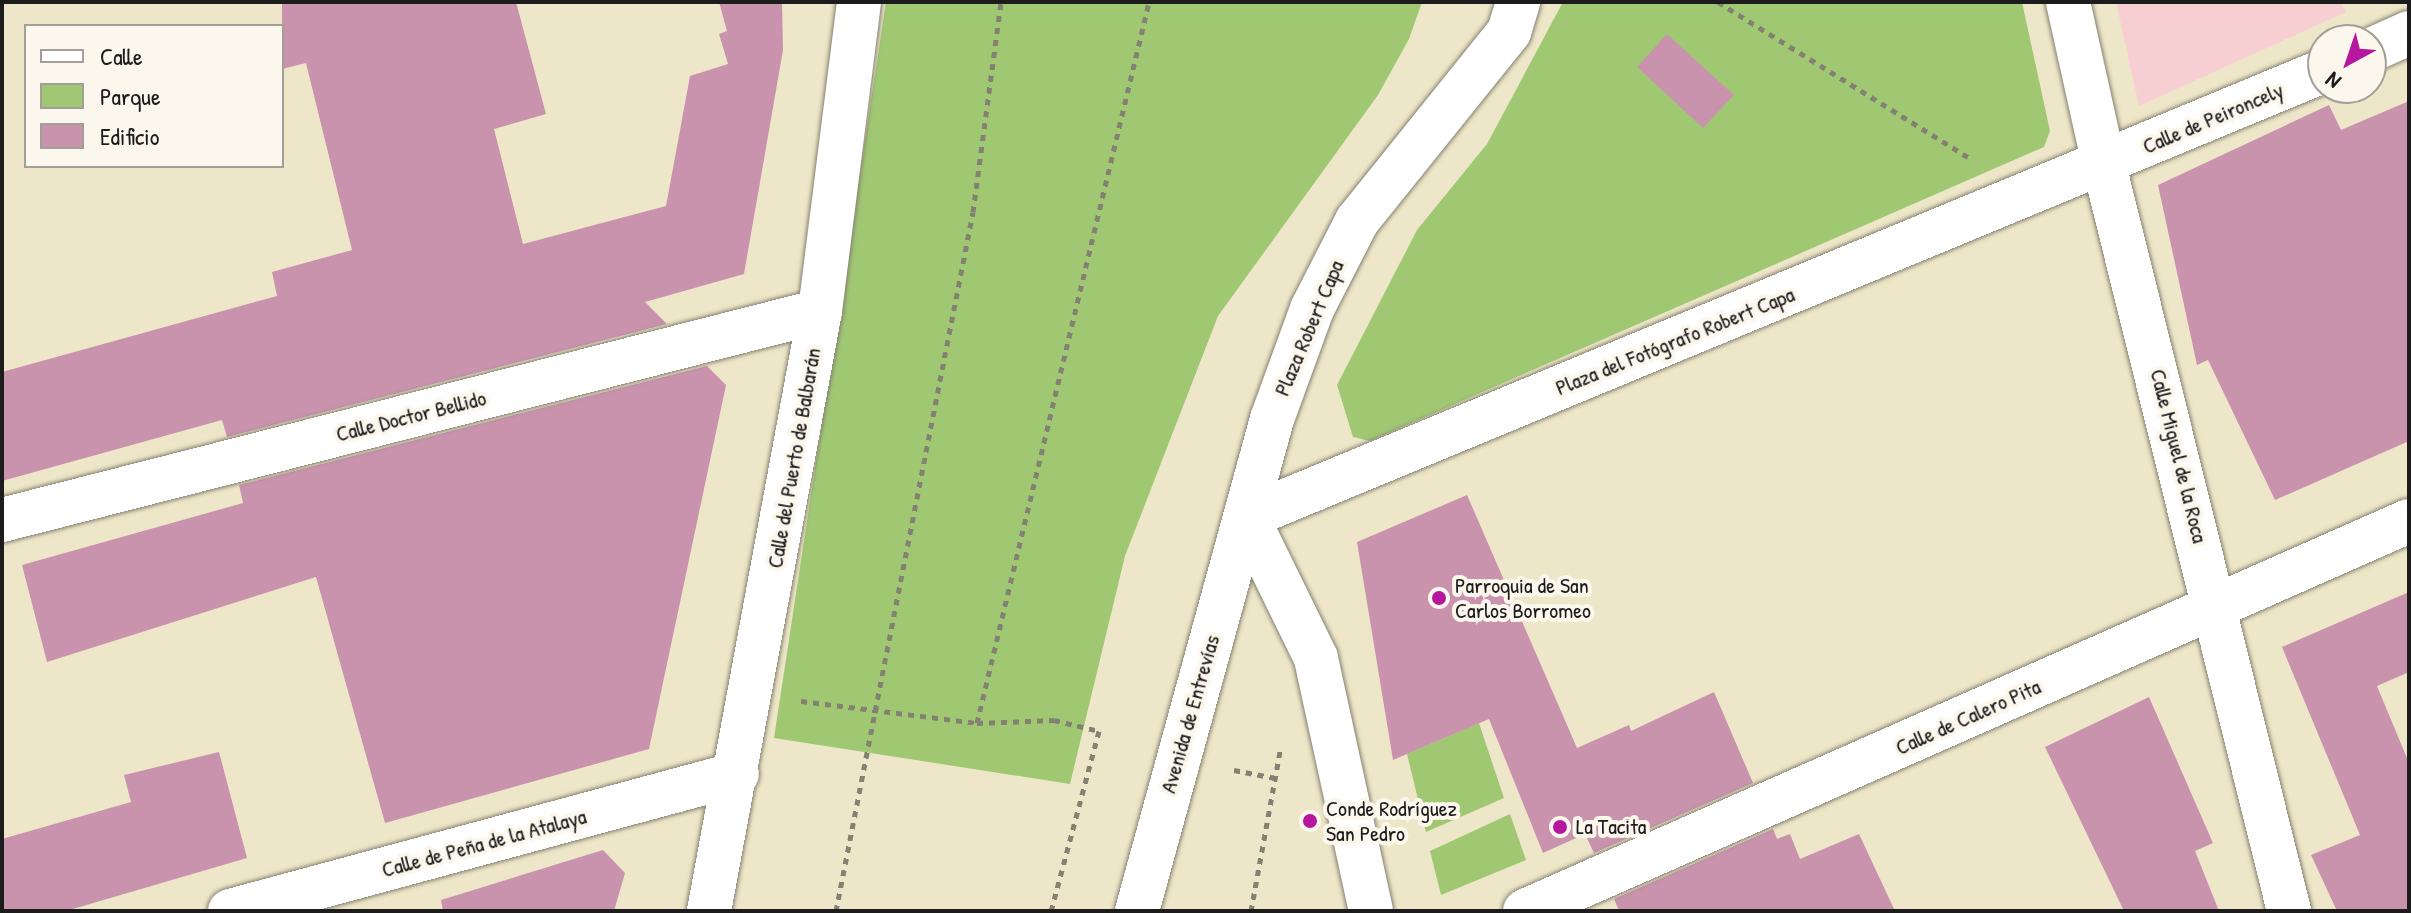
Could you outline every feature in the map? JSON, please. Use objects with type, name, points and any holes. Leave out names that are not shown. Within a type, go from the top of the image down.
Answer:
[{"type":"street","name":"Calle del Puerto de Balbarán","points":[[709,911],[737,774],[820,311],[859,2]]},
{"type":"street","name":"Plaza Robert Capa","points":[[1247,517],[1272,419],[1312,309],[1357,221],[1509,32],[1518,2]]},
{"type":"street","name":"Calle Miguel de la Roca","points":[[2068,2],[2104,165],[2217,607],[2289,911]]},
{"type":"street","points":[[2387,43],[2409,33]]},
{"type":"street","name":"Calle de Peironcely","points":[[2104,165],[2307,78]]},
{"type":"street","name":"Plaza del Fotógrafo Robert Capa","points":[[1247,517],[2104,165]]},
{"type":"street","name":"Calle Doctor Bellido","points":[[2,520],[820,311]]},
{"type":"street","name":"Avenida de Entrevías","points":[[1142,909],[1247,517]]},
{"type":"street","points":[[1247,517],[1316,658],[1371,911]]},
{"type":"street","name":"Calle de Calero Pita","points":[[1525,911],[2409,521]]},
{"type":"street","name":"Calle de Peña de la Atalaya","points":[[230,911],[737,774]]},
{"type":"path","points":[[836,911],[879,710],[973,212],[1001,2]]},
{"type":"path","points":[[977,723],[1149,2]]},
{"type":"path","points":[[1718,2],[2030,195]]},
{"type":"path","points":[[795,700],[977,723],[1054,720],[1099,731],[1051,911]]},
{"type":"path","points":[[1251,911],[1281,748]]},
{"type":"path","points":[[1234,770],[1275,778]]},
{"type":"shaded area","points":[[2116,2],[2341,2],[2346,12],[2320,24],[2307,24],[2307,30],[2139,106]]},
{"type":"green space","points":[[886,2],[1422,2],[1409,39],[1378,95],[1218,316],[1125,556],[1070,784],[774,738]]},
{"type":"green space","points":[[1563,2],[2022,2],[2050,131],[2044,147],[1370,441],[1353,437],[1337,385],[1417,230],[1487,144]]},
{"type":"green space","points":[[1479,723],[1504,798],[1426,832],[1407,754]]},
{"type":"green space","points":[[1510,814],[1526,860],[1441,895],[1430,851]]},
{"type":"building","points":[[282,2],[516,2],[546,114],[494,129],[523,244],[666,206],[690,76],[728,64],[719,34],[727,31],[719,2],[782,2],[783,50],[744,274],[645,302],[667,324],[227,437],[222,420],[2,481],[2,372],[277,296],[272,272],[352,250],[306,63],[284,68]]},
{"type":"building","points":[[1667,34],[1734,95],[1703,128],[1637,67]]},
{"type":"building","points":[[2409,101],[2409,441],[2275,500],[2208,360],[2197,365],[2158,185],[2329,105],[2341,130]]},
{"type":"building","points":[[707,366],[726,385],[649,749],[385,823],[316,577],[47,662],[22,565],[243,503],[239,485]]},
{"type":"building","name":"Parroquia de San Carlos Borromeo","points":[[1467,495],[1577,748],[1629,725],[1631,731],[1714,692],[1753,783],[1594,853],[1585,834],[1543,853],[1489,719],[1393,760],[1357,542]]},
{"type":"building","points":[[2409,592],[2409,672],[2377,686],[2409,763],[2409,911],[2337,911],[2311,855],[2360,835],[2282,647]]},
{"type":"building","points":[[2149,697],[2213,843],[2195,851],[2219,911],[2124,911],[2045,747]]},
{"type":"building","points":[[219,752],[247,858],[66,911],[2,911],[2,839],[131,802],[124,775]]},
{"type":"building","points":[[1773,829],[1777,839],[1790,834],[1800,859],[1859,834],[1895,911],[1619,911],[1614,899]]},
{"type":"building","points":[[603,850],[625,873],[614,911],[443,911],[441,900]]},
{"type":"place","name":"Parroquia de San Carlos Borromeo","points":[[1439,598]]},
{"type":"place","name":"Conde Rodríguez San Pedro","points":[[1310,821]]},
{"type":"place","name":"La Tacita","points":[[1560,827]]}]
